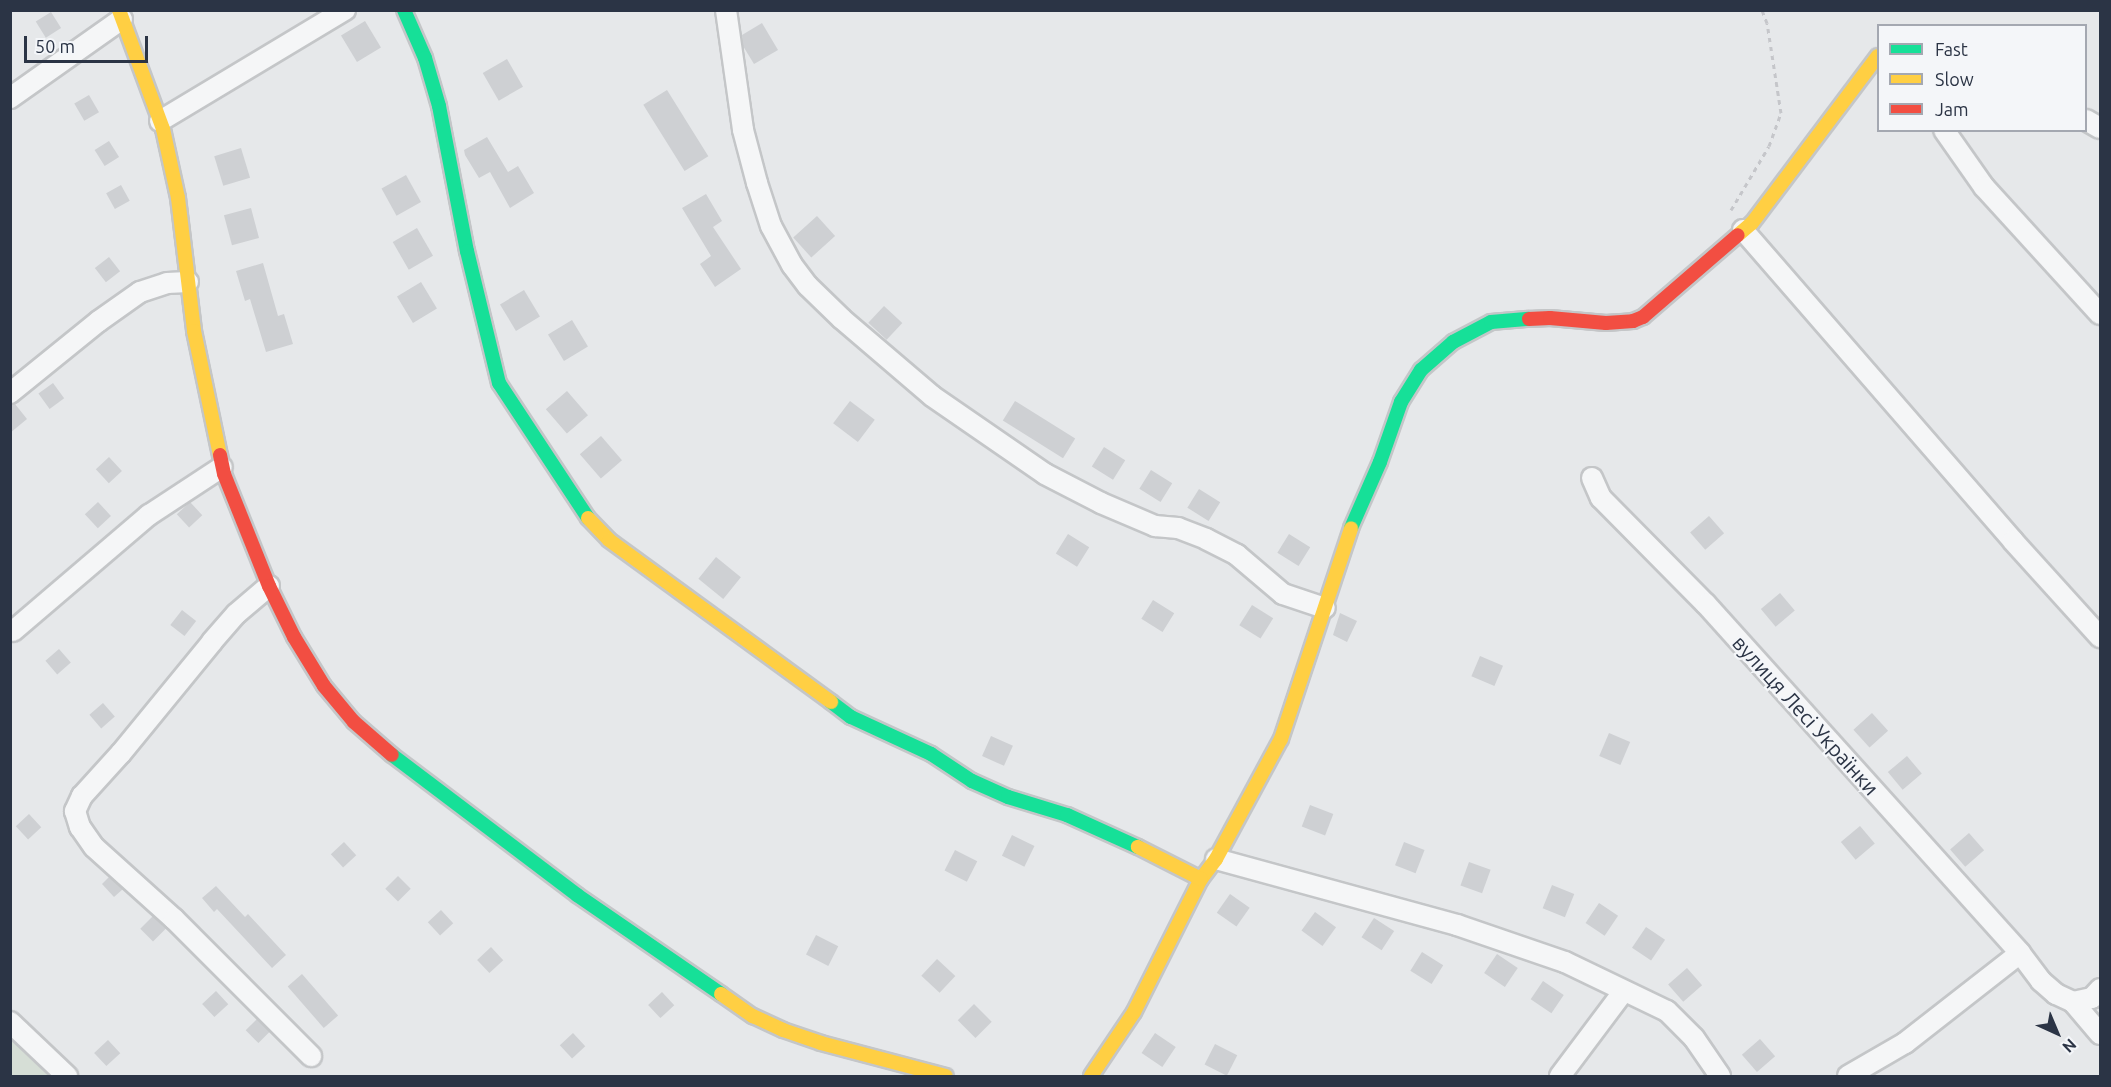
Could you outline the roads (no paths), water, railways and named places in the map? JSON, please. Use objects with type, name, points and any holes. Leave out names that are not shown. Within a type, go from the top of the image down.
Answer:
[{"type":"street","points":[[160,121],[345,10]]},
{"type":"street","points":[[404,10],[425,58],[439,106],[467,251],[499,383],[588,517],[609,540],[731,627],[851,717],[931,754],[972,781],[1008,797],[1067,815],[1111,832],[1201,879]]},
{"type":"street","points":[[726,10],[742,130],[757,183],[771,226],[792,265],[808,286],[842,319],[932,396],[1045,474],[1101,503],[1155,526],[1178,528],[1206,539],[1237,555],[1283,594],[1325,608]]},
{"type":"street","points":[[10,98],[121,15],[160,121],[178,198],[194,331],[222,467],[269,586],[294,637],[324,686],[354,723],[412,772],[577,895],[753,1016],[783,1030],[821,1043],[946,1077]]},
{"type":"street","points":[[1091,1077],[1134,1012],[1201,879],[1216,859],[1281,739],[1352,523],[1380,462],[1401,402],[1421,370],[1453,342],[1491,322],[1550,318],[1606,322],[1633,321],[1643,317],[1752,223],[1877,60]]},
{"type":"street","points":[[1945,132],[1984,187],[2100,314]]},
{"type":"street","points":[[1743,230],[2013,542],[2100,637]]},
{"type":"street","points":[[10,393],[99,321],[140,292],[167,283],[188,282]]},
{"type":"street","points":[[13,631],[149,515],[222,467]]},
{"type":"street","name":"вулиця Лесі Українки","points":[[1592,478],[1601,498],[1706,604],[2020,953],[2041,981],[2056,994],[2073,1002],[2100,1034]]},
{"type":"street","points":[[269,586],[236,614],[121,753],[82,796],[75,811],[80,827],[94,847],[174,918],[311,1056]]},
{"type":"street","points":[[1216,859],[1457,925],[1564,962],[1667,1011],[1694,1038],[1720,1077]]},
{"type":"street","points":[[1848,1077],[1905,1043],[2020,953]]},
{"type":"street","points":[[2073,1002],[2092,998],[2100,989]]},
{"type":"street","points":[[1560,1077],[1623,992]]},
{"type":"street","points":[[10,1022],[67,1077]]}]
